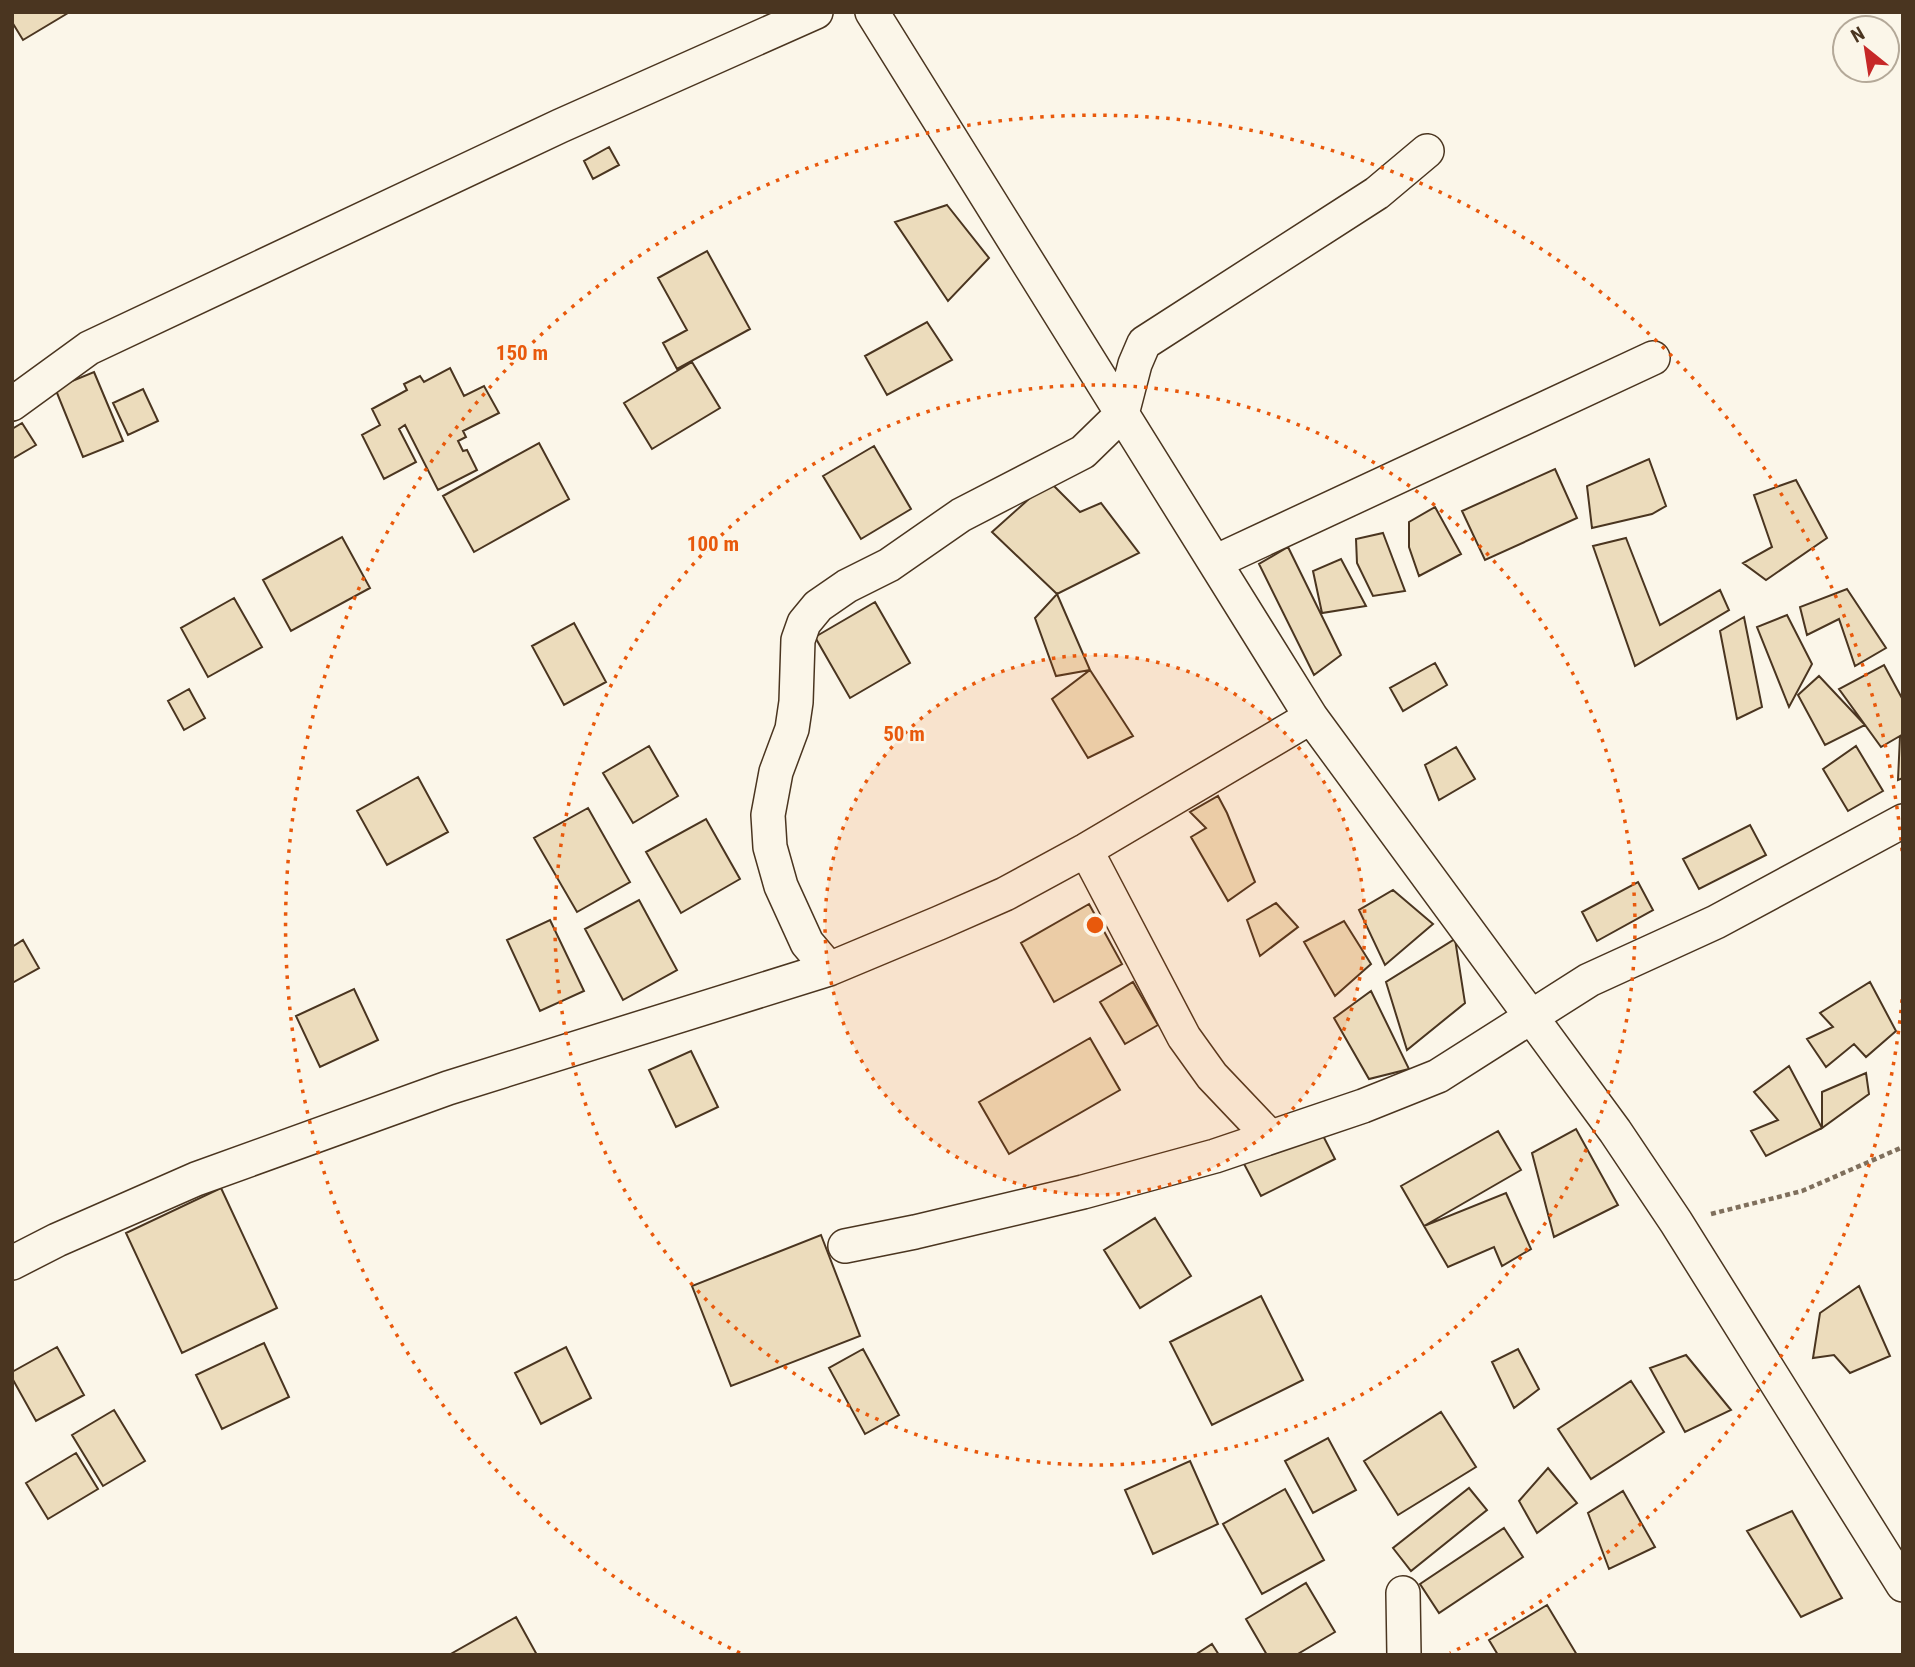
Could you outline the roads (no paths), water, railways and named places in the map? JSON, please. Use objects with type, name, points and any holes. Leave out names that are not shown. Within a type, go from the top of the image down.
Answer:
[{"type":"street","points":[[12,404],[89,348],[560,125],[816,12]]},
{"type":"street","points":[[872,12],[1311,717],[1615,1130],[1676,1222],[1903,1585]]},
{"type":"street","points":[[829,969],[807,943],[781,886],[770,847],[768,815],[776,772],[792,729],[799,640],[804,623],[818,606],[847,586],[889,565],[961,515],[1083,452],[1122,414],[1135,364],[1144,343],[1377,193],[1427,150]]},
{"type":"street","points":[[1215,562],[1654,358]]},
{"type":"street","points":[[12,1263],[57,1240],[196,1179],[448,1088],[829,969],[1005,894],[1086,850],[1311,717]]},
{"type":"street","points":[[845,1246],[1083,1192],[1215,1156],[1363,1106],[1438,1076],[1589,980],[1716,922],[1903,821]]},
{"type":"street","points":[[1086,850],[1184,1037],[1212,1076],[1270,1138]]},
{"type":"street","points":[[1403,1593],[1404,1655]]}]
